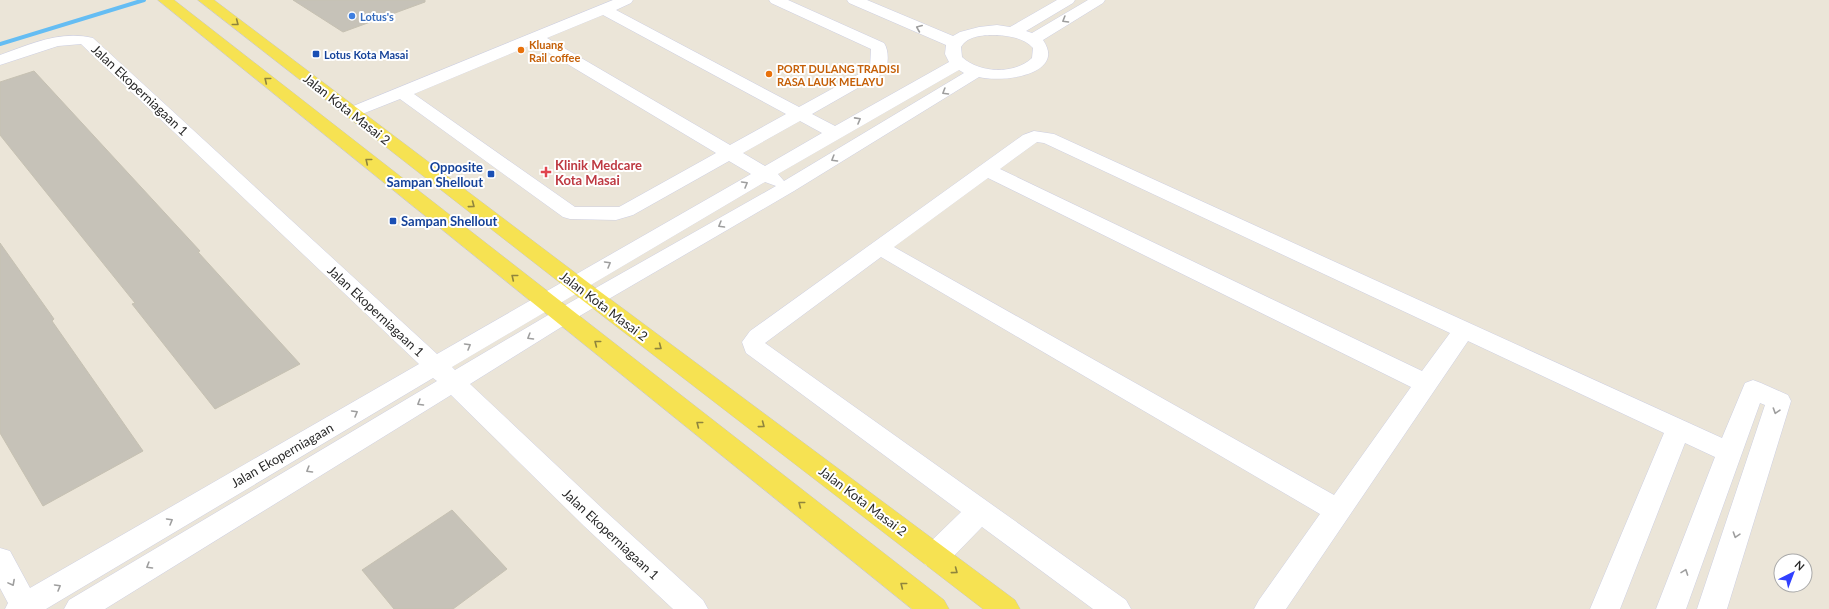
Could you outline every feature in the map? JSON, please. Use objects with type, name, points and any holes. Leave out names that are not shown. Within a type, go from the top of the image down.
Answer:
[{"type":"main road","name":"Jalan Kota Masai 2","points":[[165,0],[934,609]]},
{"type":"main road","name":"Jalan Kota Masai 2","points":[[205,0],[584,291],[1005,609]]},
{"type":"street","points":[[352,113],[626,0]]},
{"type":"street","points":[[402,93],[568,212],[573,214],[623,212],[878,70],[879,48],[776,0]]},
{"type":"street","points":[[854,0],[961,39]]},
{"type":"street","points":[[885,0],[961,39]]},
{"type":"street","points":[[1013,32],[1068,0]]},
{"type":"street","points":[[1032,40],[1098,0]]},
{"type":"street","points":[[603,10],[835,133]]},
{"type":"street","points":[[997,30],[1013,32],[1032,40],[1039,46],[1042,53],[1040,60],[1033,67],[1022,71],[1008,74],[978,72],[959,63],[954,56],[952,50],[961,39],[981,31],[997,30]]},
{"type":"street","points":[[535,38],[788,187]]},
{"type":"street","name":"Jalan Ekoperniagaan 1","points":[[0,60],[49,44],[72,39],[87,41],[454,383],[594,518],[693,609]]},
{"type":"street","points":[[554,309],[764,173],[959,63]]},
{"type":"street","points":[[584,291],[788,187],[978,72]]},
{"type":"street","points":[[1116,609],[754,348],[753,342],[758,337],[1034,136],[1048,138],[1729,452]]},
{"type":"street","points":[[986,170],[1427,384]]},
{"type":"street","points":[[880,248],[1338,511]]},
{"type":"street","name":"Jalan Ekoperniagaan","points":[[24,608],[435,366],[554,309]]},
{"type":"street","name":"Jalan Ekoperniagaan","points":[[79,609],[454,383],[554,309]]},
{"type":"street","points":[[1269,609],[1464,330]]},
{"type":"street","points":[[1671,609],[1753,389],[1779,401],[1712,609]]},
{"type":"street","points":[[1605,609],[1678,429]]},
{"type":"street","points":[[935,556],[980,511]]},
{"type":"street","points":[[0,560],[24,608]]},
{"type":"building","name":"Lotus's","points":[[293,0],[425,0],[425,2],[343,32]]},
{"type":"building","points":[[34,71],[200,251],[198,252],[300,364],[215,409],[132,304],[135,303],[0,135],[0,82]]},
{"type":"building","points":[[0,243],[54,319],[52,321],[143,451],[43,506],[0,433]]},
{"type":"building","points":[[452,510],[507,569],[453,609],[394,609],[362,570]]},
{"type":"waterway","points":[[0,44],[144,0]]},
{"type":"place","name":"Lotus's","points":[[352,16]]},
{"type":"place","name":"Kluang Rail coffee","points":[[521,50]]},
{"type":"place","name":"Lotus Kota Masai","points":[[316,54]]},
{"type":"place","name":"PORT DULANG TRADISI RASA LAUK MELAYU","points":[[769,74]]},
{"type":"place","name":"Klinik Medcare Kota Masai","points":[[546,172]]},
{"type":"place","name":"Opposite Sampan Shellout","points":[[491,174]]},
{"type":"place","name":"Sampan Shellout","points":[[393,221]]}]
